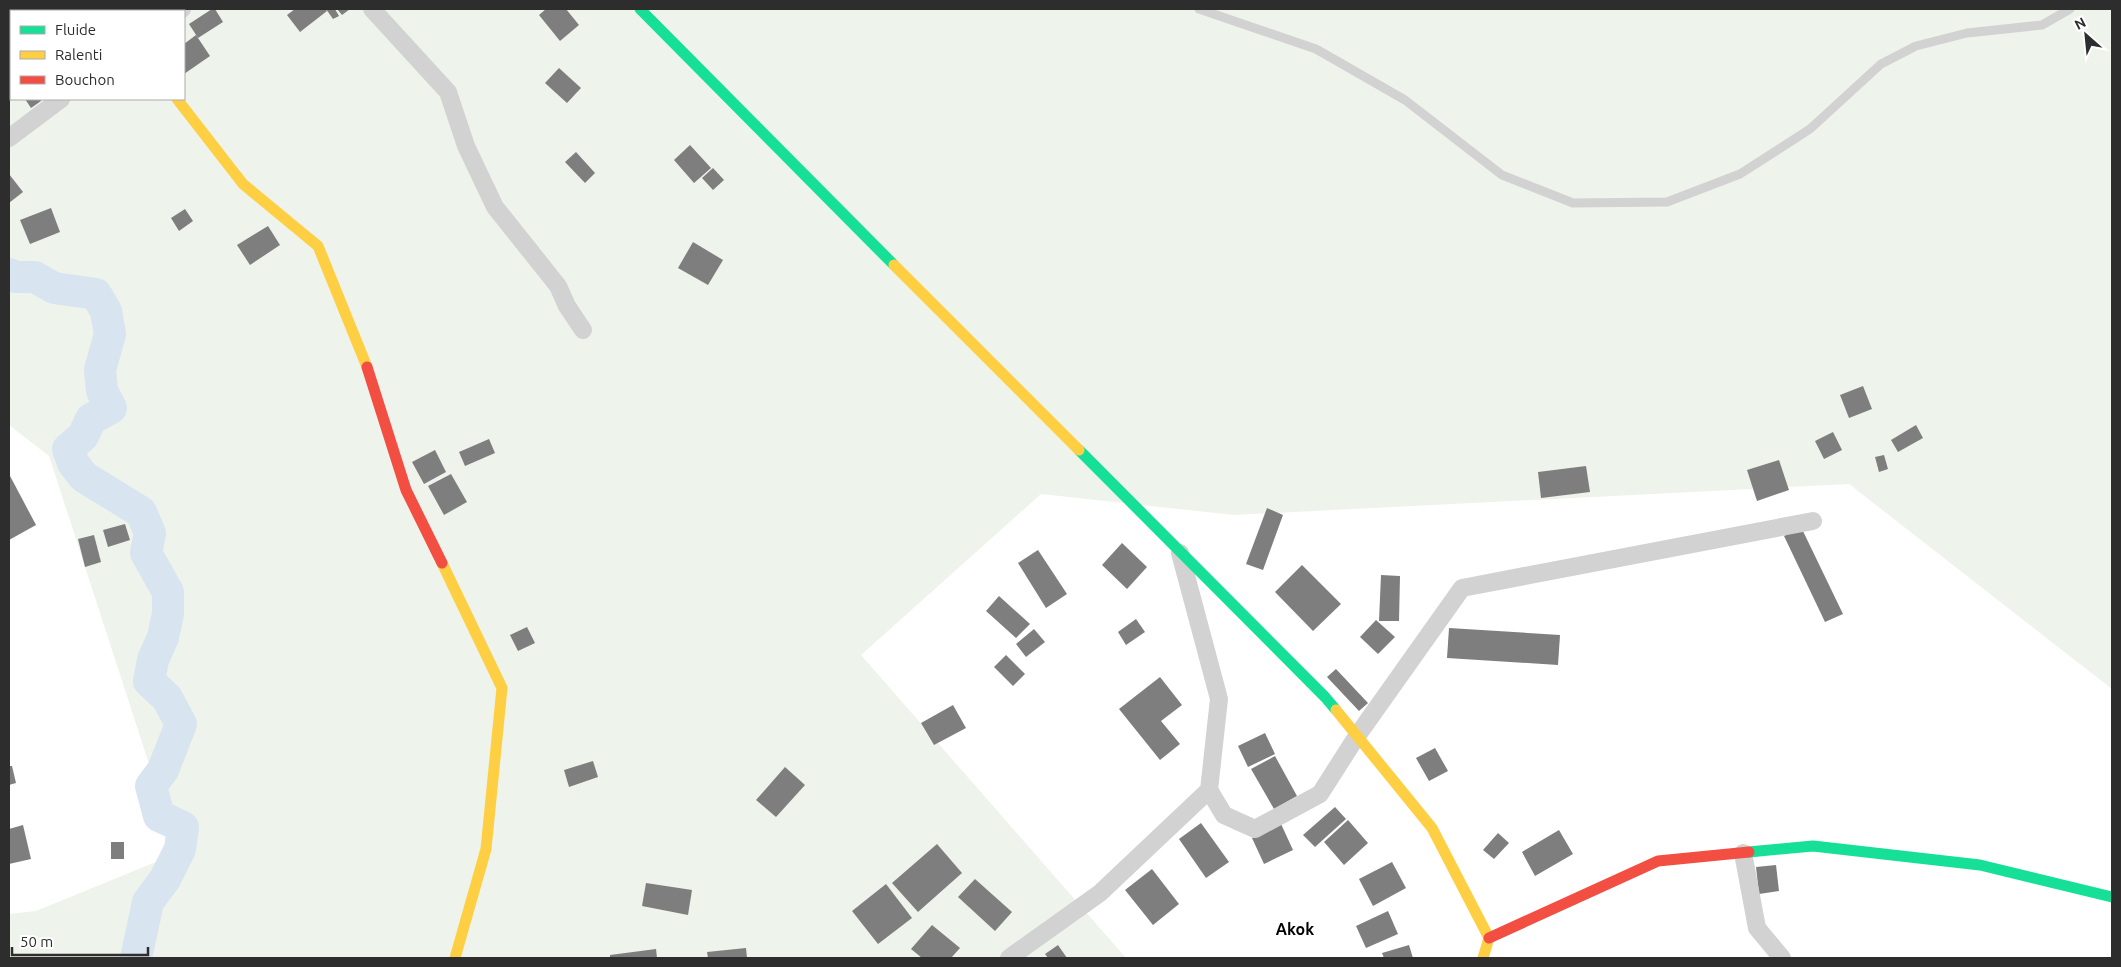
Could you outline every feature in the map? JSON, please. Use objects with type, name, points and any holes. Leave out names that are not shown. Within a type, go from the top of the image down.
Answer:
[{"type":"street","points":[[372,9],[448,92],[466,146],[495,207],[558,286],[567,306],[582,330]]},
{"type":"street","points":[[640,9],[1325,696],[1432,828],[1488,938],[1483,958]]},
{"type":"street","points":[[9,138],[60,100]]},
{"type":"street","points":[[178,100],[243,184],[318,246],[368,370],[406,490],[502,688],[486,849],[455,958]]},
{"type":"street","points":[[1208,790],[1224,815],[1255,829],[1320,794],[1357,736],[1462,588],[1814,521]]},
{"type":"street","points":[[1009,958],[1100,893],[1208,790],[1219,699],[1180,550]]},
{"type":"street","points":[[1488,938],[1658,861],[1813,846],[1980,865],[2112,897]]},
{"type":"street","points":[[1743,853],[1757,928],[1782,958]]},
{"type":"lane","points":[[1199,9],[1316,49],[1405,100],[1502,175],[1573,203],[1667,202],[1740,174],[1810,129],[1881,64],[1916,46],[1967,33],[2042,25],[2070,9]]},
{"type":"shaded area","points":[[9,9],[2112,9],[2112,689],[1849,484],[1234,515],[1041,494],[861,655],[1126,958],[9,958],[9,914],[36,911],[178,853],[49,456],[9,425]]},
{"type":"building","points":[[215,9],[223,22],[198,38],[189,24]]},
{"type":"building","points":[[295,9],[325,9],[327,11],[300,32],[287,15]]},
{"type":"building","points":[[326,9],[335,9],[339,16],[333,19]]},
{"type":"building","points":[[337,9],[350,9],[342,15]]},
{"type":"building","points":[[546,9],[566,9],[579,25],[560,41],[539,15]]},
{"type":"building","points":[[196,35],[210,56],[185,73],[185,43]]},
{"type":"building","points":[[559,68],[581,88],[567,103],[545,83]]},
{"type":"building","points":[[26,100],[40,100],[41,101],[31,108]]},
{"type":"building","points":[[690,145],[711,168],[694,183],[674,160]]},
{"type":"building","points":[[576,152],[595,173],[585,183],[565,162]]},
{"type":"building","points":[[713,168],[724,180],[713,190],[702,178]]},
{"type":"building","points":[[9,174],[23,192],[9,203]]},
{"type":"building","points":[[51,208],[60,232],[30,244],[20,220]]},
{"type":"building","points":[[185,209],[193,221],[179,231],[171,218]]},
{"type":"building","points":[[268,226],[280,245],[250,265],[237,245]]},
{"type":"building","points":[[693,242],[723,260],[708,285],[678,268]]},
{"type":"building","points":[[1863,386],[1872,409],[1849,418],[1840,395]]},
{"type":"building","points":[[1916,425],[1923,438],[1898,452],[1891,440]]},
{"type":"building","points":[[1833,432],[1842,450],[1824,459],[1815,441]]},
{"type":"building","points":[[489,439],[495,453],[465,466],[459,452]]},
{"type":"building","points":[[435,450],[446,472],[424,484],[412,462]]},
{"type":"building","points":[[1884,455],[1888,469],[1879,472],[1875,457]]},
{"type":"building","points":[[1779,460],[1789,490],[1757,501],[1747,470]]},
{"type":"building","points":[[1586,466],[1590,492],[1541,498],[1538,472]]},
{"type":"building","points":[[9,474],[36,525],[9,540]]},
{"type":"building","points":[[451,474],[467,502],[444,515],[428,486]]},
{"type":"building","points":[[1267,508],[1283,515],[1263,570],[1246,564]]},
{"type":"building","points":[[125,524],[130,540],[108,547],[103,530]]},
{"type":"building","points":[[1801,527],[1843,614],[1825,622],[1784,536]]},
{"type":"building","points":[[94,535],[101,562],[85,567],[78,539]]},
{"type":"building","points":[[1122,543],[1147,567],[1127,589],[1102,565]]},
{"type":"building","points":[[1038,550],[1067,594],[1046,608],[1018,563]]},
{"type":"building","points":[[1302,565],[1341,604],[1313,631],[1275,592]]},
{"type":"building","points":[[1381,575],[1400,576],[1399,621],[1379,621]]},
{"type":"building","points":[[999,596],[1030,624],[1016,638],[986,611]]},
{"type":"building","points":[[1136,619],[1145,632],[1126,645],[1118,632]]},
{"type":"building","points":[[1376,620],[1395,637],[1378,654],[1360,637]]},
{"type":"building","points":[[527,627],[535,643],[518,651],[510,635]]},
{"type":"building","points":[[1449,628],[1560,635],[1558,665],[1447,658]]},
{"type":"building","points":[[1034,629],[1045,642],[1026,657],[1016,644]]},
{"type":"building","points":[[1006,655],[1025,674],[1013,686],[994,667]]},
{"type":"building","points":[[1336,669],[1368,703],[1359,711],[1327,677]]},
{"type":"building","points":[[1160,677],[1182,705],[1161,721],[1180,744],[1160,760],[1119,709]]},
{"type":"building","points":[[953,705],[966,728],[934,745],[921,723]]},
{"type":"building","points":[[1265,733],[1275,754],[1248,767],[1238,746]]},
{"type":"building","points":[[1435,748],[1448,771],[1429,781],[1416,758]]},
{"type":"building","points":[[1275,756],[1297,796],[1274,809],[1251,769]]},
{"type":"building","points":[[593,761],[598,777],[569,787],[564,770]]},
{"type":"building","points":[[9,766],[12,766],[16,783],[9,785]]},
{"type":"building","points":[[785,767],[805,785],[776,817],[756,800]]},
{"type":"building","points":[[1335,807],[1346,819],[1315,847],[1303,835]]},
{"type":"building","points":[[1348,820],[1368,843],[1344,865],[1324,842]]},
{"type":"building","points":[[1201,823],[1229,862],[1206,878],[1179,839]]},
{"type":"building","points":[[1281,824],[1293,850],[1264,864],[1252,838]]},
{"type":"building","points":[[23,825],[31,859],[9,864],[9,829]]},
{"type":"building","points":[[1559,830],[1573,854],[1535,876],[1522,852]]},
{"type":"building","points":[[1498,833],[1509,843],[1494,859],[1483,850]]},
{"type":"building","points":[[111,842],[124,842],[124,859],[111,859]]},
{"type":"building","points":[[937,844],[962,873],[918,912],[892,883]]},
{"type":"building","points":[[1392,862],[1406,888],[1373,906],[1359,879]]},
{"type":"building","points":[[1776,865],[1779,891],[1759,894],[1756,867]]},
{"type":"building","points":[[1152,869],[1179,904],[1153,925],[1125,890]]},
{"type":"building","points":[[975,879],[1012,912],[995,931],[958,897]]},
{"type":"building","points":[[646,883],[692,890],[688,915],[642,906]]},
{"type":"building","points":[[886,884],[912,918],[878,944],[852,911]]},
{"type":"building","points":[[1388,911],[1398,934],[1366,948],[1356,926]]},
{"type":"building","points":[[932,925],[960,948],[951,958],[922,958],[911,949]]},
{"type":"building","points":[[1058,945],[1067,958],[1048,958],[1045,954]]},
{"type":"building","points":[[1409,945],[1413,958],[1384,958],[1382,953]]},
{"type":"building","points":[[746,948],[747,958],[708,958],[707,952]]},
{"type":"building","points":[[656,949],[657,958],[610,958],[610,955]]},
{"type":"waterway","points":[[9,274],[16,277],[35,277],[54,288],[96,294],[106,311],[110,334],[100,370],[102,391],[111,408],[91,419],[83,436],[68,449],[73,463],[84,477],[141,512],[150,533],[146,553],[168,592],[168,614],[163,637],[153,660],[149,681],[167,698],[181,724],[163,770],[151,786],[159,816],[183,827],[180,849],[165,879],[148,902],[136,958]]},
{"type":"traffic: fast","points":[[640,9],[894,265]]},
{"type":"traffic: fast","points":[[1079,450],[1336,710]]},
{"type":"traffic: fast","points":[[1749,852],[1813,846],[1980,865],[2112,897]]},
{"type":"traffic: slow","points":[[178,100],[243,184],[318,246],[367,367]]},
{"type":"traffic: slow","points":[[894,265],[1079,450]]},
{"type":"traffic: slow","points":[[442,563],[502,688],[486,849],[455,958]]},
{"type":"traffic: slow","points":[[1336,710],[1432,828],[1489,938],[1483,958]]},
{"type":"traffic: jam","points":[[367,367],[406,490],[442,563]]},
{"type":"traffic: jam","points":[[1489,938],[1658,861],[1749,852]]},
{"type":"district","name":"Akok","points":[[1295,929]]}]
